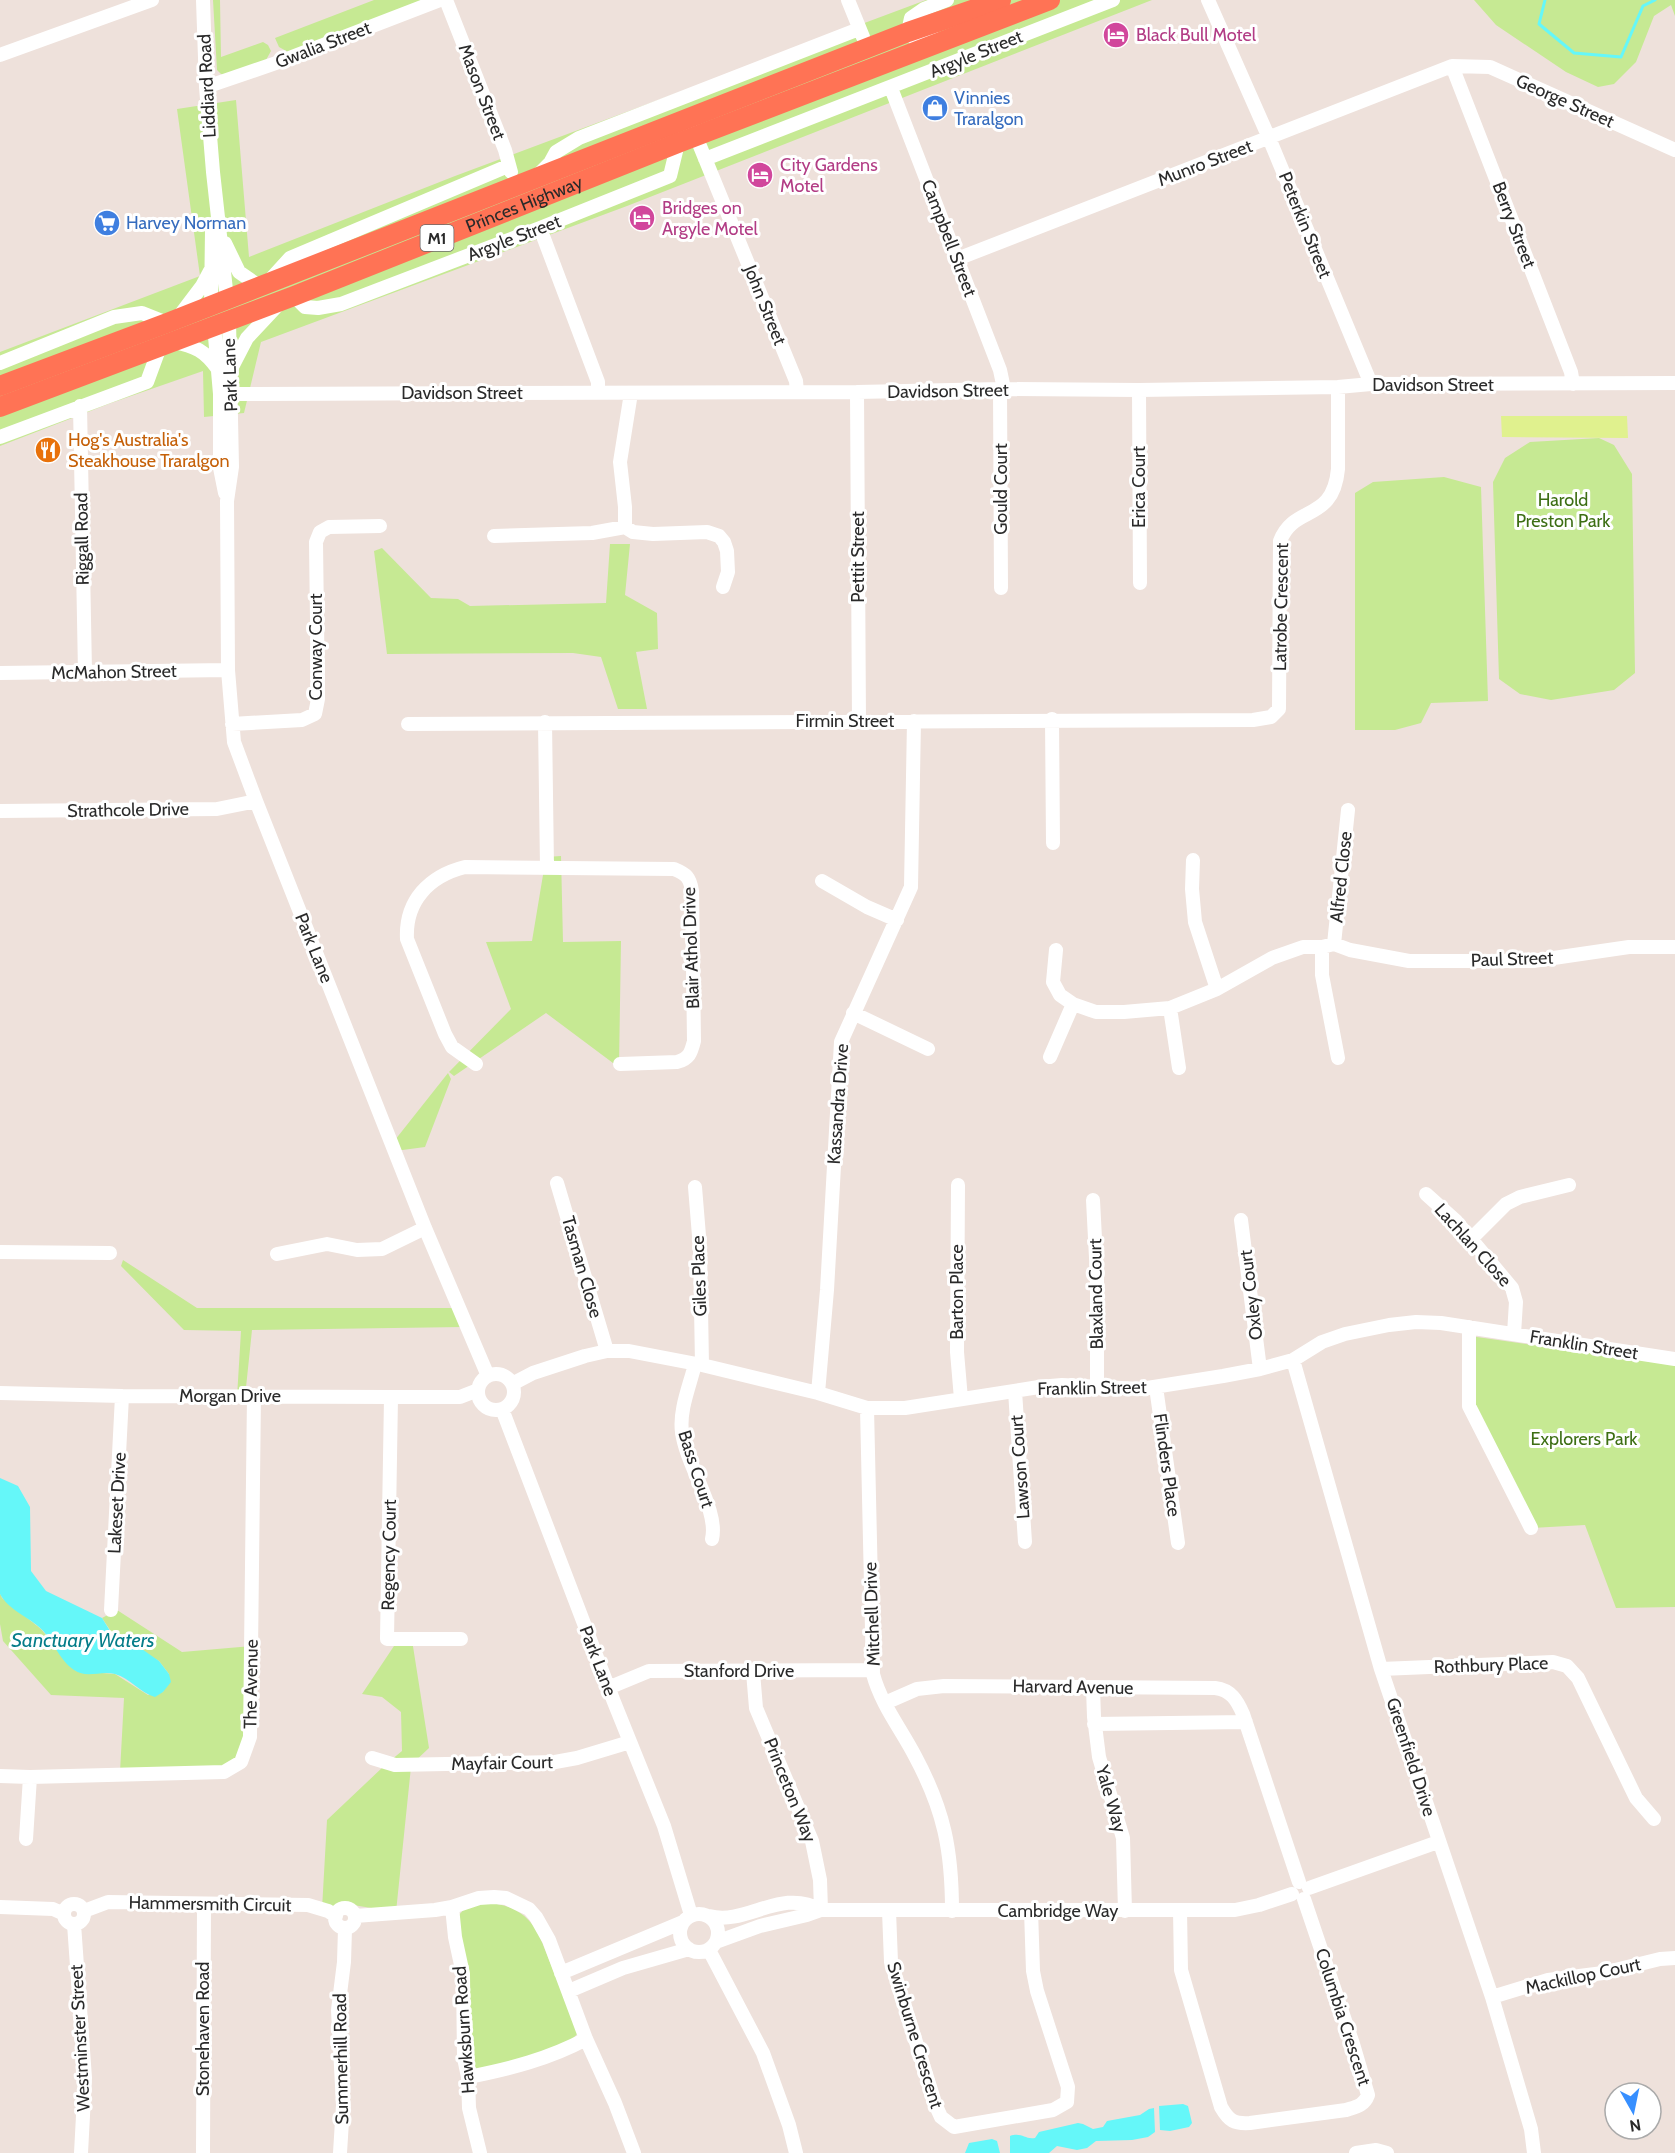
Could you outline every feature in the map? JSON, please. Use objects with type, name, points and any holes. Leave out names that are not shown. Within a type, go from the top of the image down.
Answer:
[{"type":"highway","name":"Princes Highway","points":[[0,406],[220,312],[290,297],[687,132],[873,58],[913,37],[1001,0]]},
{"type":"highway","name":"Princes Highway","points":[[873,58],[973,30],[1050,0]]},
{"type":"highway","name":"Princes Highway","points":[[220,312],[263,284],[526,181],[687,132]]},
{"type":"highway","name":"Princes Highway","points":[[0,386],[169,332]]},
{"type":"street","points":[[0,55],[152,0]]},
{"type":"street","name":"Liddiard Road","points":[[203,0],[206,87],[219,224],[220,312]]},
{"type":"street","name":"Gwalia Street","points":[[206,87],[279,62],[440,0]]},
{"type":"street","name":"Mason Street","points":[[446,0],[505,150],[508,166],[526,181]]},
{"type":"street","points":[[848,0],[873,58]]},
{"type":"street","points":[[947,0],[924,9],[911,18],[913,37],[952,30],[973,30]]},
{"type":"street","name":"Argyle Street","points":[[705,159],[1113,0]]},
{"type":"street","name":"Peterkin Street","points":[[1208,0],[1269,138],[1371,384]]},
{"type":"street","points":[[526,181],[550,163],[556,152],[579,138],[859,29]]},
{"type":"street","name":"Munro Street","points":[[957,259],[1452,66]]},
{"type":"street","name":"George Street","points":[[1452,66],[1490,68],[1675,150]]},
{"type":"street","name":"Berry Street","points":[[1452,66],[1571,372],[1573,384]]},
{"type":"street","name":"Campbell Street","points":[[891,88],[1000,370],[1002,389]]},
{"type":"street","name":"Argyle Street","points":[[290,297],[305,307],[318,309],[341,304],[670,176],[687,132]]},
{"type":"street","name":"John Street","points":[[687,132],[705,159],[796,381],[797,392]]},
{"type":"street","points":[[219,224],[239,272],[263,284],[290,258],[508,166]]},
{"type":"street","name":"Liddiard Road","points":[[213,172],[212,267],[220,312]]},
{"type":"street","points":[[540,228],[598,382],[598,392]]},
{"type":"street","points":[[0,437],[147,382],[169,332],[202,286],[212,267]]},
{"type":"street","points":[[0,363],[114,317],[142,313],[207,355],[224,370],[246,338],[290,297]]},
{"type":"street","name":"Park Lane","points":[[220,312],[226,394],[220,468],[227,501],[228,670],[234,742],[425,1228],[488,1376]]},
{"type":"street","name":"Davidson Street","points":[[226,394],[1138,390],[1338,387],[1371,384],[1675,383]]},
{"type":"street","name":"Latrobe Crescent","points":[[1279,709],[1280,541],[1290,524],[1328,501],[1333,492],[1338,469],[1338,387]]},
{"type":"street","name":"Gould Court","points":[[1001,588],[1002,389]]},
{"type":"street","name":"Erica Court","points":[[1138,390],[1140,583]]},
{"type":"street","name":"Pettit Street","points":[[857,392],[859,722]]},
{"type":"street","points":[[625,528],[620,462],[631,393]]},
{"type":"street","name":"Riggall Road","points":[[80,406],[85,672]]},
{"type":"street","name":"Conway Court","points":[[232,724],[302,720],[315,714],[318,699],[316,542],[318,530],[329,527],[380,526]]},
{"type":"street","points":[[494,536],[592,533],[625,528],[642,533],[707,532],[718,536],[724,542],[727,551],[728,572],[723,586]]},
{"type":"street","name":"McMahon Street","points":[[0,673],[228,670]]},
{"type":"street","name":"Firmin Street","points":[[408,724],[1052,719],[1253,720],[1271,717],[1279,709]]},
{"type":"street","points":[[1052,719],[1053,843]]},
{"type":"street","name":"Kassandra Drive","points":[[818,1393],[827,1290],[841,1042],[911,887],[914,721]]},
{"type":"street","points":[[545,722],[547,867]]},
{"type":"street","name":"Strathcole Drive","points":[[0,811],[217,809],[256,801]]},
{"type":"street","name":"Alfred Close","points":[[1338,1058],[1322,975],[1348,810]]},
{"type":"street","points":[[1193,860],[1192,889],[1195,922],[1217,989]]},
{"type":"street","name":"Blair Athol Drive","points":[[476,1064],[452,1047],[408,939],[406,924],[412,908],[422,892],[434,880],[449,871],[465,867],[661,867],[674,869],[685,873],[690,879],[692,891],[694,1041],[690,1054],[685,1060],[620,1064]]},
{"type":"street","points":[[822,881],[867,907],[897,920]]},
{"type":"street","points":[[1056,950],[1053,982],[1060,995],[1073,1004],[1096,1012],[1124,1012],[1170,1008],[1217,989],[1272,958],[1303,947],[1328,946]]},
{"type":"street","name":"Paul Street","points":[[1328,946],[1409,961],[1533,961],[1629,947],[1675,947]]},
{"type":"street","points":[[1050,1057],[1073,1004]]},
{"type":"street","points":[[1170,1008],[1179,1068]]},
{"type":"street","points":[[853,1013],[928,1049]]},
{"type":"street","name":"Tasman Close","points":[[558,1183],[607,1351]]},
{"type":"street","name":"Barton Place","points":[[958,1185],[957,1352],[961,1399]]},
{"type":"street","points":[[1471,1239],[1506,1204],[1520,1197],[1569,1185]]},
{"type":"street","name":"Giles Place","points":[[695,1187],[700,1248],[699,1364]]},
{"type":"street","name":"Lachlan Close","points":[[1426,1194],[1456,1221],[1512,1288],[1516,1302],[1514,1334]]},
{"type":"street","name":"Blaxland Court","points":[[1093,1200],[1097,1277],[1097,1388]]},
{"type":"street","name":"Oxley Court","points":[[1241,1221],[1260,1369]]},
{"type":"street","points":[[277,1254],[327,1244],[357,1250],[382,1249],[425,1228]]},
{"type":"street","points":[[0,1252],[110,1253]]},
{"type":"street","name":"Franklin Street","points":[[512,1384],[533,1373],[607,1351],[652,1354],[699,1364],[818,1393],[867,1408],[905,1408],[1062,1386],[1141,1389],[1156,1387],[1260,1369],[1293,1360],[1322,1342],[1345,1334],[1416,1322],[1441,1323],[1675,1359]]},
{"type":"street","points":[[1469,1327],[1470,1406],[1531,1528]]},
{"type":"street","name":"Greenfield Drive","points":[[1293,1360],[1381,1669],[1492,1997],[1532,2129],[1534,2153]]},
{"type":"street","name":"Bass Court","points":[[699,1364],[681,1420],[682,1434],[692,1467],[711,1514],[715,1529],[712,1539]]},
{"type":"street","points":[[499,1375],[512,1384],[513,1396],[502,1409],[496,1410],[485,1406],[478,1396],[480,1384],[488,1376],[499,1375]]},
{"type":"street","name":"Flinders Place","points":[[1156,1387],[1178,1543]]},
{"type":"street","name":"Morgan Drive","points":[[460,1397],[478,1390]]},
{"type":"street","name":"Lawson Court","points":[[1015,1391],[1025,1542]]},
{"type":"street","name":"Morgan Drive","points":[[0,1393],[122,1396],[460,1397],[485,1406]]},
{"type":"street","name":"The Avenue","points":[[0,1776],[224,1772],[242,1762],[250,1737],[254,1395]]},
{"type":"street","name":"Lakeset Drive","points":[[111,1610],[122,1396]]},
{"type":"street","name":"Regency Court","points":[[391,1397],[387,1639],[461,1639]]},
{"type":"street","name":"Mitchell Drive","points":[[867,1408],[873,1670],[878,1689],[925,1775],[943,1823],[950,1852],[952,1911]]},
{"type":"street","name":"Park Lane","points":[[502,1409],[608,1688],[664,1826],[687,1919]]},
{"type":"street","name":"Rothbury Place","points":[[1381,1669],[1553,1662],[1567,1666],[1578,1678],[1636,1798],[1654,1819]]},
{"type":"street","name":"Stanford Drive","points":[[608,1688],[649,1671],[873,1670]]},
{"type":"street","name":"Princeton Way","points":[[753,1672],[756,1708],[812,1841],[818,1862],[821,1910]]},
{"type":"street","name":"Harvard Avenue","points":[[885,1703],[929,1686],[1226,1690],[1236,1698],[1246,1722],[1301,1891]]},
{"type":"street","name":"Yale Way","points":[[1093,1688],[1099,1757],[1123,1838],[1125,1911]]},
{"type":"street","name":"Harvard Avenue","points":[[1095,1724],[1246,1722]]},
{"type":"street","name":"Mayfair Court","points":[[372,1758],[395,1765],[555,1762],[577,1758],[630,1742]]},
{"type":"street","points":[[26,1839],[30,1777]]},
{"type":"street","name":"Cambridge Way","points":[[712,1946],[760,1926],[821,1910],[1246,1909],[1438,1842]]},
{"type":"street","name":"Columbia Crescent","points":[[1180,1910],[1181,1970],[1221,2107],[1228,2119],[1237,2124],[1346,2110],[1361,2106],[1368,2095],[1301,1891]]},
{"type":"street","name":"Hammersmith Circuit","points":[[0,1907],[53,1909],[64,1914],[64,1910],[75,1903],[84,1911],[108,1902],[308,1905],[336,1916],[345,1908],[353,1912],[355,1916],[410,1913],[452,1907],[480,1898],[506,1898],[529,1909],[549,1940],[586,2039],[615,2103],[634,2153]]},
{"type":"street","name":"Cambridge Way","points":[[709,1916],[729,1918],[765,1906],[786,1903],[812,1905],[821,1910]]},
{"type":"street","name":"Stonehaven Road","points":[[203,2153],[204,1905]]},
{"type":"street","name":"Hawksburn Road","points":[[452,1907],[454,1937],[463,1974],[464,2058],[468,2077],[469,2108],[480,2153]]},
{"type":"street","name":"Swinburne Crescent","points":[[889,1911],[891,1962],[936,2106],[941,2117],[954,2127],[1053,2110],[1067,2102],[1068,2087],[1037,1991],[1033,1971],[1030,1910]]},
{"type":"street","points":[[64,1914],[67,1922],[74,1924],[82,1920],[84,1911]]},
{"type":"street","points":[[561,1973],[631,1945],[687,1919],[698,1914],[709,1916],[717,1926],[718,1933],[712,1946],[696,1952],[688,1949],[680,1938],[680,1931],[687,1919]]},
{"type":"street","points":[[336,1916],[338,1924],[345,1929],[352,1926],[355,1916]]},
{"type":"street","name":"Westminster Street","points":[[74,1924],[85,2078],[81,2153]]},
{"type":"street","name":"Summerhill Road","points":[[340,2153],[343,2105],[338,2010],[344,1962],[345,1929]]},
{"type":"street","points":[[631,1945],[637,1964]]},
{"type":"street","points":[[712,1946],[763,2053],[789,2125],[796,2153]]},
{"type":"street","points":[[569,1991],[637,1964],[688,1949]]},
{"type":"street","name":"Mackillop Court","points":[[1492,1997],[1548,1980],[1603,1973],[1660,1959],[1675,1958]]},
{"type":"street","points":[[468,2077],[507,2070],[545,2058],[586,2039]]},
{"type":"street","points":[[1356,2153],[1381,2150],[1387,2153]]},
{"type":"green space","points":[[213,0],[220,0],[221,57],[263,42],[271,51],[266,60],[227,76],[217,70]]},
{"type":"green space","points":[[374,0],[424,0],[288,52],[279,47],[275,38]]},
{"type":"green space","points":[[926,0],[1152,0],[627,206],[261,342],[244,413],[204,417],[203,371],[111,403],[0,446],[0,352],[200,276],[177,109],[236,100],[249,257],[455,176]]},
{"type":"green space","points":[[1474,0],[1675,0],[1675,16],[1671,5],[1654,16],[1636,62],[1614,84],[1598,87],[1566,72],[1496,25]]},
{"type":"green space","points":[[1501,416],[1627,416],[1628,438],[1502,437]]},
{"type":"green space","name":"Harold Preston Park","points":[[1599,438],[1614,445],[1632,474],[1635,673],[1614,690],[1551,700],[1520,694],[1499,679],[1493,482],[1505,458],[1530,442]]},
{"type":"green space","points":[[1444,477],[1481,487],[1488,701],[1431,703],[1421,723],[1395,730],[1355,730],[1355,493],[1373,482]]},
{"type":"green space","points":[[610,544],[630,544],[625,595],[657,613],[658,649],[636,652],[647,709],[618,709],[601,657],[573,653],[387,654],[374,551],[382,548],[431,598],[458,599],[470,606],[606,603]]},
{"type":"green space","points":[[561,856],[563,942],[621,941],[619,1066],[546,1013],[454,1076],[449,1072],[511,1009],[486,942],[532,941],[546,857]]},
{"type":"green space","points":[[448,1073],[451,1079],[425,1147],[395,1151],[391,1145]]},
{"type":"green space","points":[[123,1260],[197,1308],[455,1308],[463,1327],[252,1330],[245,1397],[237,1397],[241,1331],[184,1330],[121,1266]]},
{"type":"green space","name":"Explorers Park","points":[[1463,1335],[1675,1365],[1675,1607],[1616,1608],[1585,1525],[1532,1528],[1470,1406]]},
{"type":"green space","points":[[0,1593],[2,1598],[41,1629],[76,1671],[115,1674],[148,1695],[163,1692],[169,1674],[159,1661],[112,1633],[102,1618],[117,1610],[182,1652],[252,1646],[241,1762],[224,1772],[120,1772],[124,1698],[51,1695],[3,1641],[0,1624]]},
{"type":"green space","points":[[398,1640],[412,1640],[429,1748],[411,1765],[385,1765],[402,1751],[401,1712],[382,1697],[362,1694]]},
{"type":"green space","points":[[384,1766],[411,1767],[396,1912],[353,1905],[322,1909],[327,1820]]},
{"type":"green space","points":[[482,1903],[500,1905],[514,1910],[533,1925],[538,1932],[578,2033],[568,2044],[479,2071],[468,2060],[459,1915],[465,1908]]},
{"type":"water","name":"Sanctuary Waters","points":[[0,1478],[18,1486],[30,1507],[31,1571],[46,1591],[102,1618],[112,1634],[139,1647],[159,1661],[169,1674],[171,1682],[163,1692],[155,1697],[115,1674],[79,1673],[68,1665],[44,1632],[4,1600],[0,1594]]},
{"type":"water","points":[[1183,2104],[1188,2106],[1192,2123],[1189,2127],[1170,2131],[1160,2130],[1159,2106]]},
{"type":"water","points":[[1154,2108],[1155,2132],[1148,2137],[1096,2141],[1087,2148],[1077,2150],[1057,2146],[1049,2153],[1010,2153],[1010,2136],[1035,2138],[1039,2132],[1078,2123],[1093,2129],[1103,2127],[1107,2121],[1140,2115]]},
{"type":"water","points":[[992,2139],[997,2141],[1000,2153],[965,2153],[969,2143]]},
{"type":"waterway","points":[[1545,0],[1539,24],[1574,53],[1621,57],[1643,6],[1655,0]]},
{"type":"place","name":"Black Bull Motel","points":[[1116,35]]},
{"type":"place","name":"Vinnies Traralgon","points":[[935,108]]},
{"type":"place","name":"City Gardens Motel","points":[[760,175]]},
{"type":"place","name":"Bridges on Argyle Motel","points":[[642,218]]},
{"type":"place","name":"Harvey Norman","points":[[107,223]]},
{"type":"place","name":"Hog's Australia's Steakhouse Traralgon","points":[[48,450]]}]
